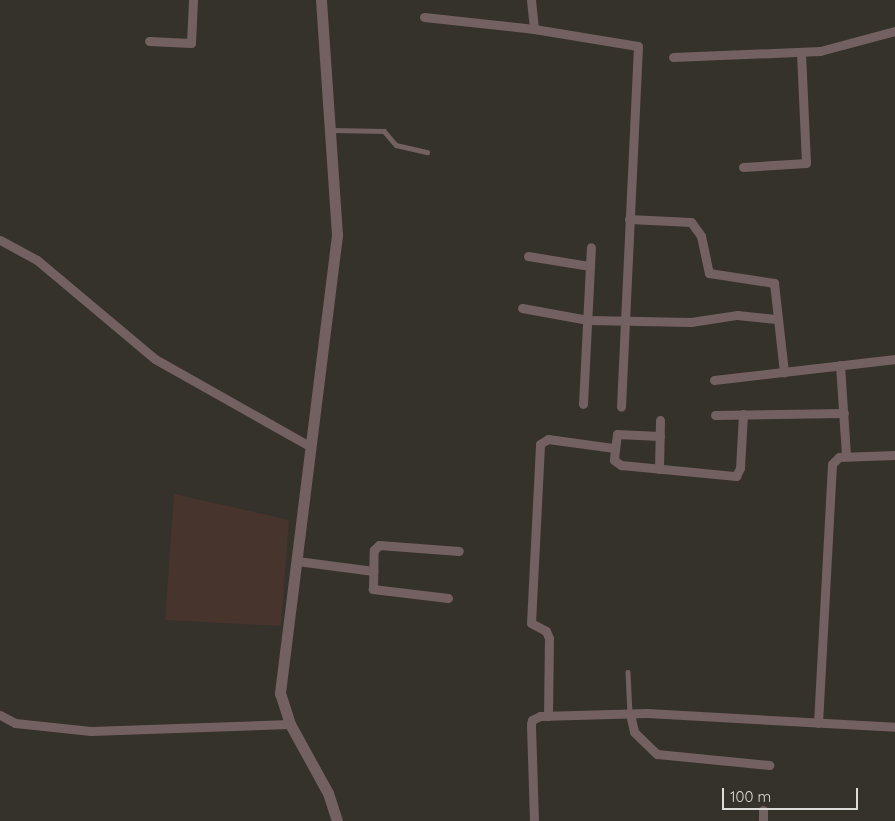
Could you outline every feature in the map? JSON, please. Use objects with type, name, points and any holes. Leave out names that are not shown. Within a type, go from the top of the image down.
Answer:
[{"type":"street","points":[[149,41],[191,43],[193,0]]},
{"type":"street","points":[[321,0],[337,235],[280,692],[290,724],[328,793],[337,821]]},
{"type":"street","points":[[531,0],[534,28]]},
{"type":"street","points":[[424,17],[534,28],[638,46],[621,407]]},
{"type":"street","points":[[673,57],[801,53],[837,48],[895,31]]},
{"type":"street","points":[[743,167],[806,163],[801,53]]},
{"type":"street","points":[[629,219],[691,222],[701,236],[709,273],[774,283],[776,319],[784,372]]},
{"type":"street","points":[[0,240],[37,260],[155,359],[311,447]]},
{"type":"street","points":[[583,404],[591,247]]},
{"type":"street","points":[[528,256],[590,266]]},
{"type":"street","points":[[522,308],[588,320],[691,322],[737,314],[776,319]]},
{"type":"street","points":[[714,380],[895,359]]},
{"type":"street","points":[[840,366],[846,456]]},
{"type":"street","points":[[715,415],[844,413]]},
{"type":"street","points":[[660,436],[621,433],[615,438],[616,463],[736,476],[740,468],[742,414]]},
{"type":"street","points":[[660,420],[660,469]]},
{"type":"street","points":[[548,716],[549,638],[546,631],[531,623],[540,444],[548,439],[614,448]]},
{"type":"street","points":[[818,723],[832,464],[834,460],[846,456],[895,455]]},
{"type":"street","points":[[448,598],[377,590],[372,586],[375,546],[459,551]]},
{"type":"street","points":[[297,561],[373,571]]},
{"type":"street","points":[[630,714],[634,732],[657,754],[769,765]]},
{"type":"street","points":[[534,821],[531,724],[536,717],[630,714],[895,727]]},
{"type":"street","points":[[0,715],[15,724],[91,730],[290,724]]},
{"type":"street","points":[[763,810],[763,821]]},
{"type":"lane","points":[[331,130],[384,131],[396,145],[426,152]]},
{"type":"lane","points":[[628,672],[630,714]]},
{"type":"shaded area","points":[[174,494],[289,520],[281,626],[165,620]]}]
